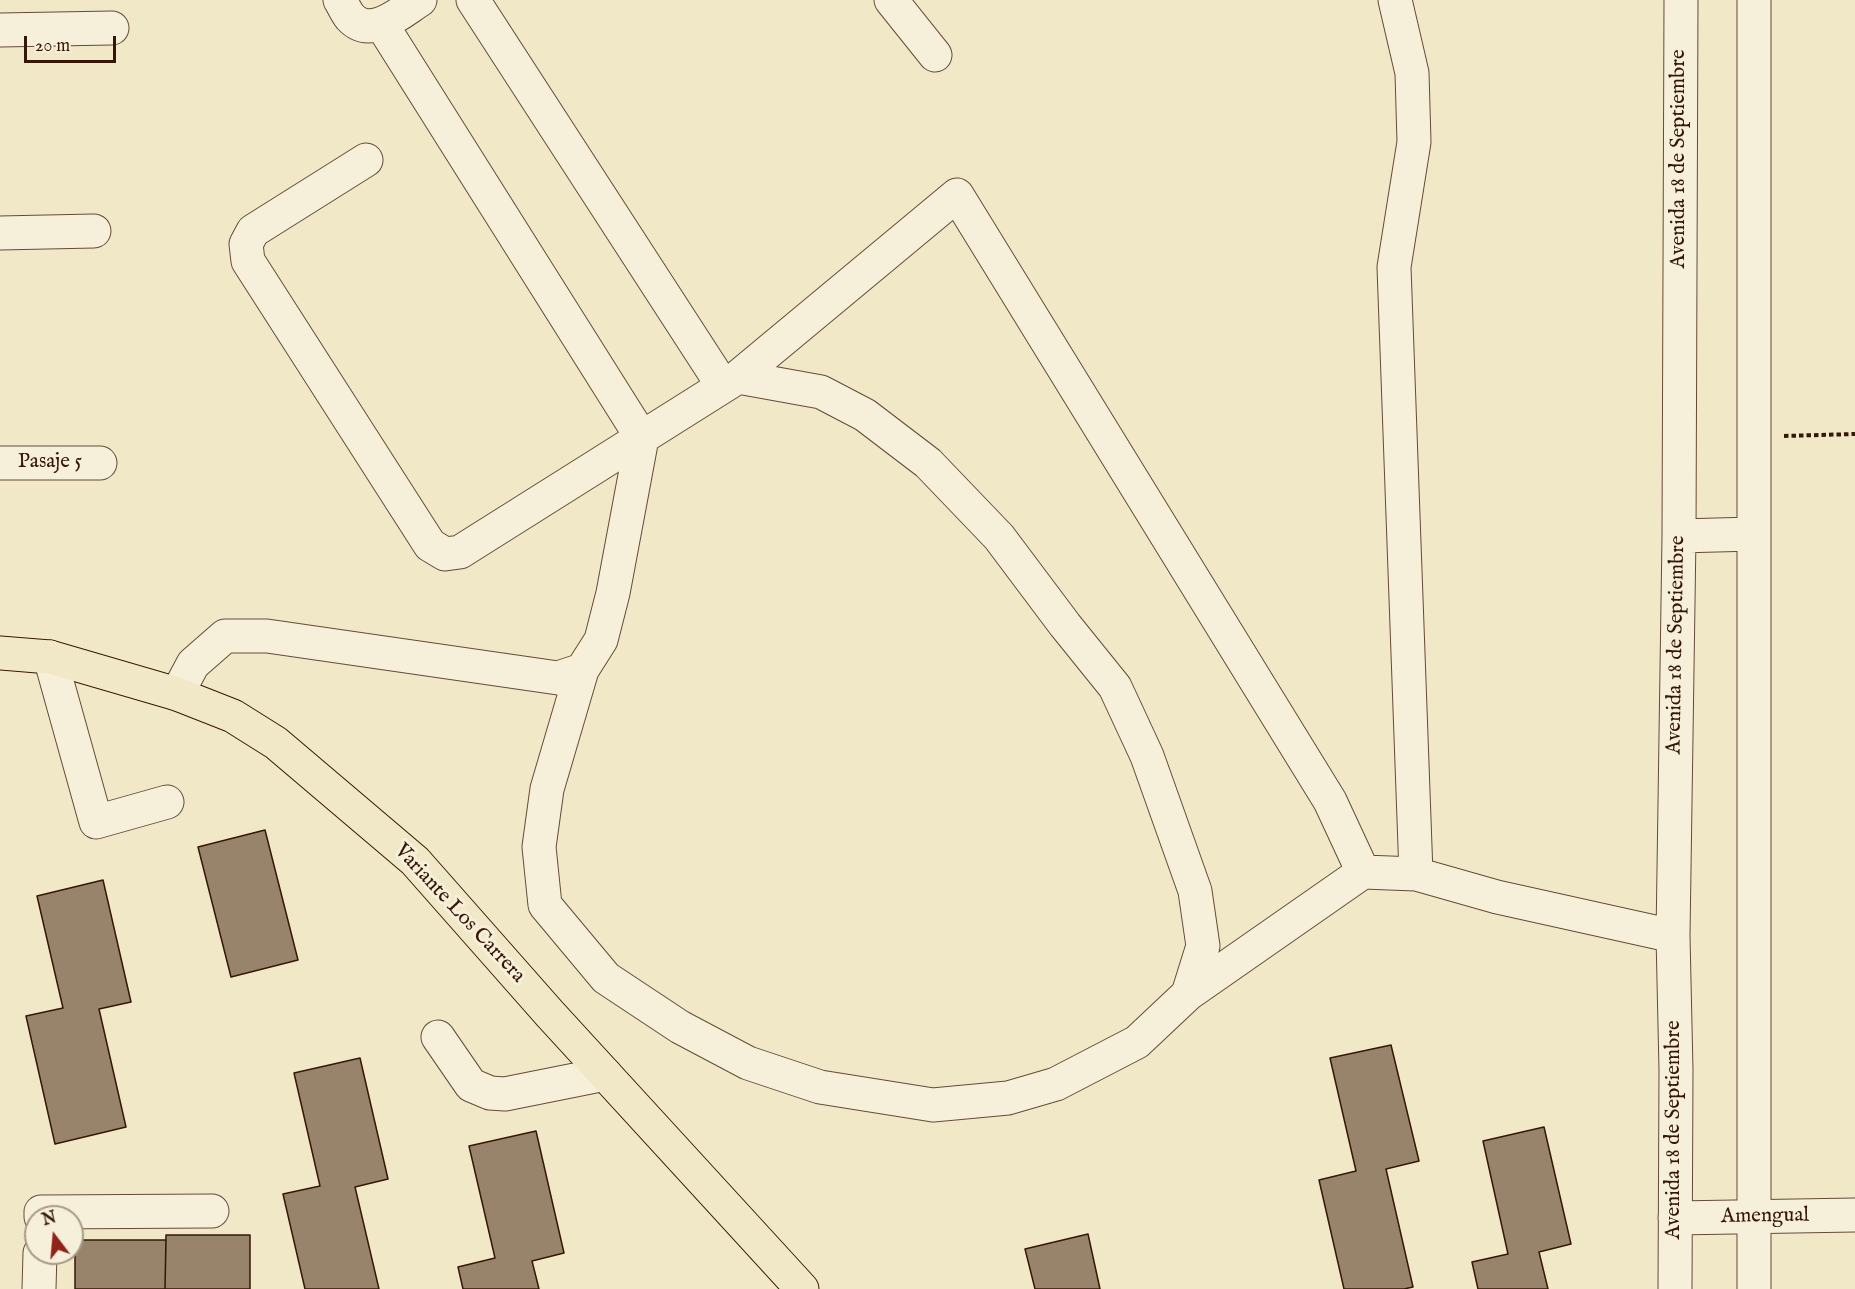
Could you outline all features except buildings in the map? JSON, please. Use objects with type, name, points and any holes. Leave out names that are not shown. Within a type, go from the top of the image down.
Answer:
[{"type":"main road","name":"Variante Los Carrera","points":[[0,653],[50,657],[177,694],[233,716],[276,743],[416,861],[605,1074],[802,1289]]},
{"type":"street","points":[[340,0],[351,18],[365,25],[381,25],[420,0]]},
{"type":"street","points":[[473,0],[730,381],[822,392],[865,415],[928,463],[999,537],[1115,687],[1147,756],[1195,891],[1203,946],[1188,994]]},
{"type":"street","points":[[891,0],[935,55]]},
{"type":"street","points":[[1395,0],[1412,73],[1414,142],[1394,267],[1416,874]]},
{"type":"street","name":"Avenida 18 de Septiembre","points":[[1675,1289],[1676,1070],[1672,936],[1679,536],[1681,0]]},
{"type":"street","points":[[1754,0],[1754,1289]]},
{"type":"street","points":[[381,25],[642,438],[614,593],[601,640],[582,670],[547,789],[539,848],[545,905],[606,978],[680,1027],[748,1063],[820,1087],[933,1105],[1008,1098],[1056,1084],[1137,1042],[1188,994],[1363,872],[1416,874],[1497,897],[1672,936]]},
{"type":"street","points":[[0,30],[112,28]]},
{"type":"street","points":[[366,160],[253,231],[246,244],[248,261],[430,545],[445,554],[460,552],[730,381],[957,195],[1330,801],[1363,872]]},
{"type":"street","points":[[0,233],[94,231]]},
{"type":"street","name":"Pasaje 5","points":[[0,463],[100,463]]},
{"type":"street","points":[[1679,536],[1754,534]]},
{"type":"street","points":[[177,694],[193,664],[225,636],[267,636],[558,678],[582,670]]},
{"type":"street","points":[[50,657],[96,822],[167,802]]},
{"type":"street","points":[[438,1037],[471,1085],[490,1093],[505,1094],[605,1074]]},
{"type":"street","points":[[84,1212],[212,1211]]},
{"type":"street","name":"Amengual","points":[[1675,1218],[1855,1215]]},
{"type":"street","points":[[39,1289],[40,1265]]},
{"type":"path","points":[[1754,437],[1855,434]]}]
